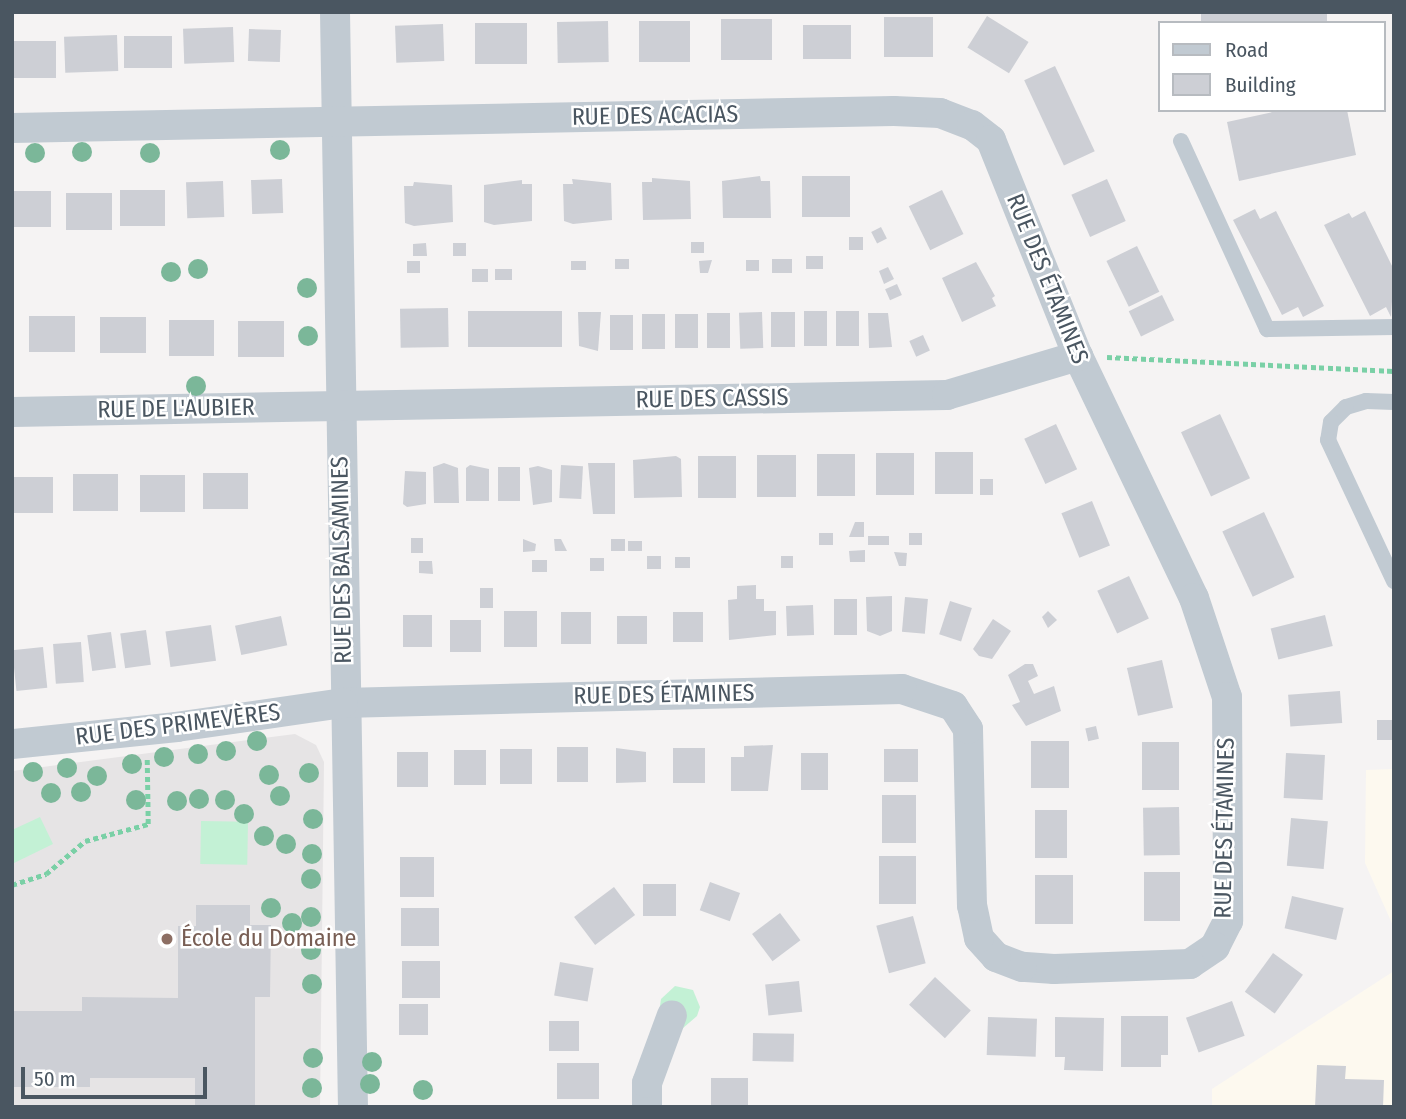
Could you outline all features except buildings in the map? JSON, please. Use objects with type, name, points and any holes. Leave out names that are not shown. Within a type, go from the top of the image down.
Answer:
[{"type":"street","name":"RUE DES BALSAMINES","points":[[335,12],[343,703],[353,1107]]},
{"type":"street","name":"RUE DES ACACIAS","points":[[336,124],[894,111],[940,113],[972,125]]},
{"type":"street","points":[[12,128],[336,124]]},
{"type":"street","name":"RUE DES ÉTAMINES","points":[[343,703],[902,689],[930,694],[953,706],[968,729],[972,905],[979,938],[996,957],[1022,967],[1054,969],[1191,964],[1215,947],[1228,921],[1227,697],[1194,598],[1078,356],[991,140],[972,125]]},
{"type":"street","name":"RUE DES CASSIS","points":[[340,405],[947,395],[1078,356]]},
{"type":"street","name":"RUE DE L'AUBIER","points":[[12,412],[340,405]]},
{"type":"street","name":"RUE DES PRIMEVÈRES","points":[[12,744],[146,730],[343,703]]},
{"type":"street","points":[[647,1107],[647,1083],[672,1015]]},
{"type":"lane","points":[[1181,141],[1267,329],[1394,327]]},
{"type":"lane","points":[[1394,402],[1366,401],[1346,407],[1331,422],[1328,440],[1394,581]]},
{"type":"path","points":[[1078,356],[1394,371]]},
{"type":"path","points":[[12,885],[46,874],[85,841],[148,824],[146,730]]},
{"type":"shaded area","name":"École du Domaine","points":[[295,734],[316,745],[324,762],[320,1107],[12,1107],[12,771]]},
{"type":"shaded area","points":[[1394,769],[1394,928],[1365,863],[1366,770]]},
{"type":"shaded area","points":[[1394,971],[1394,1107],[1212,1107],[1212,1089]]},
{"type":"green space","points":[[40,817],[53,844],[12,864],[12,830]]},
{"type":"green space","points":[[201,821],[248,822],[247,865],[200,864]]},
{"type":"green space","points":[[675,986],[693,990],[700,1007],[697,1016],[661,1047],[655,1041],[661,999]]},
{"type":"place","name":"École du Domaine","points":[[167,939]]}]
